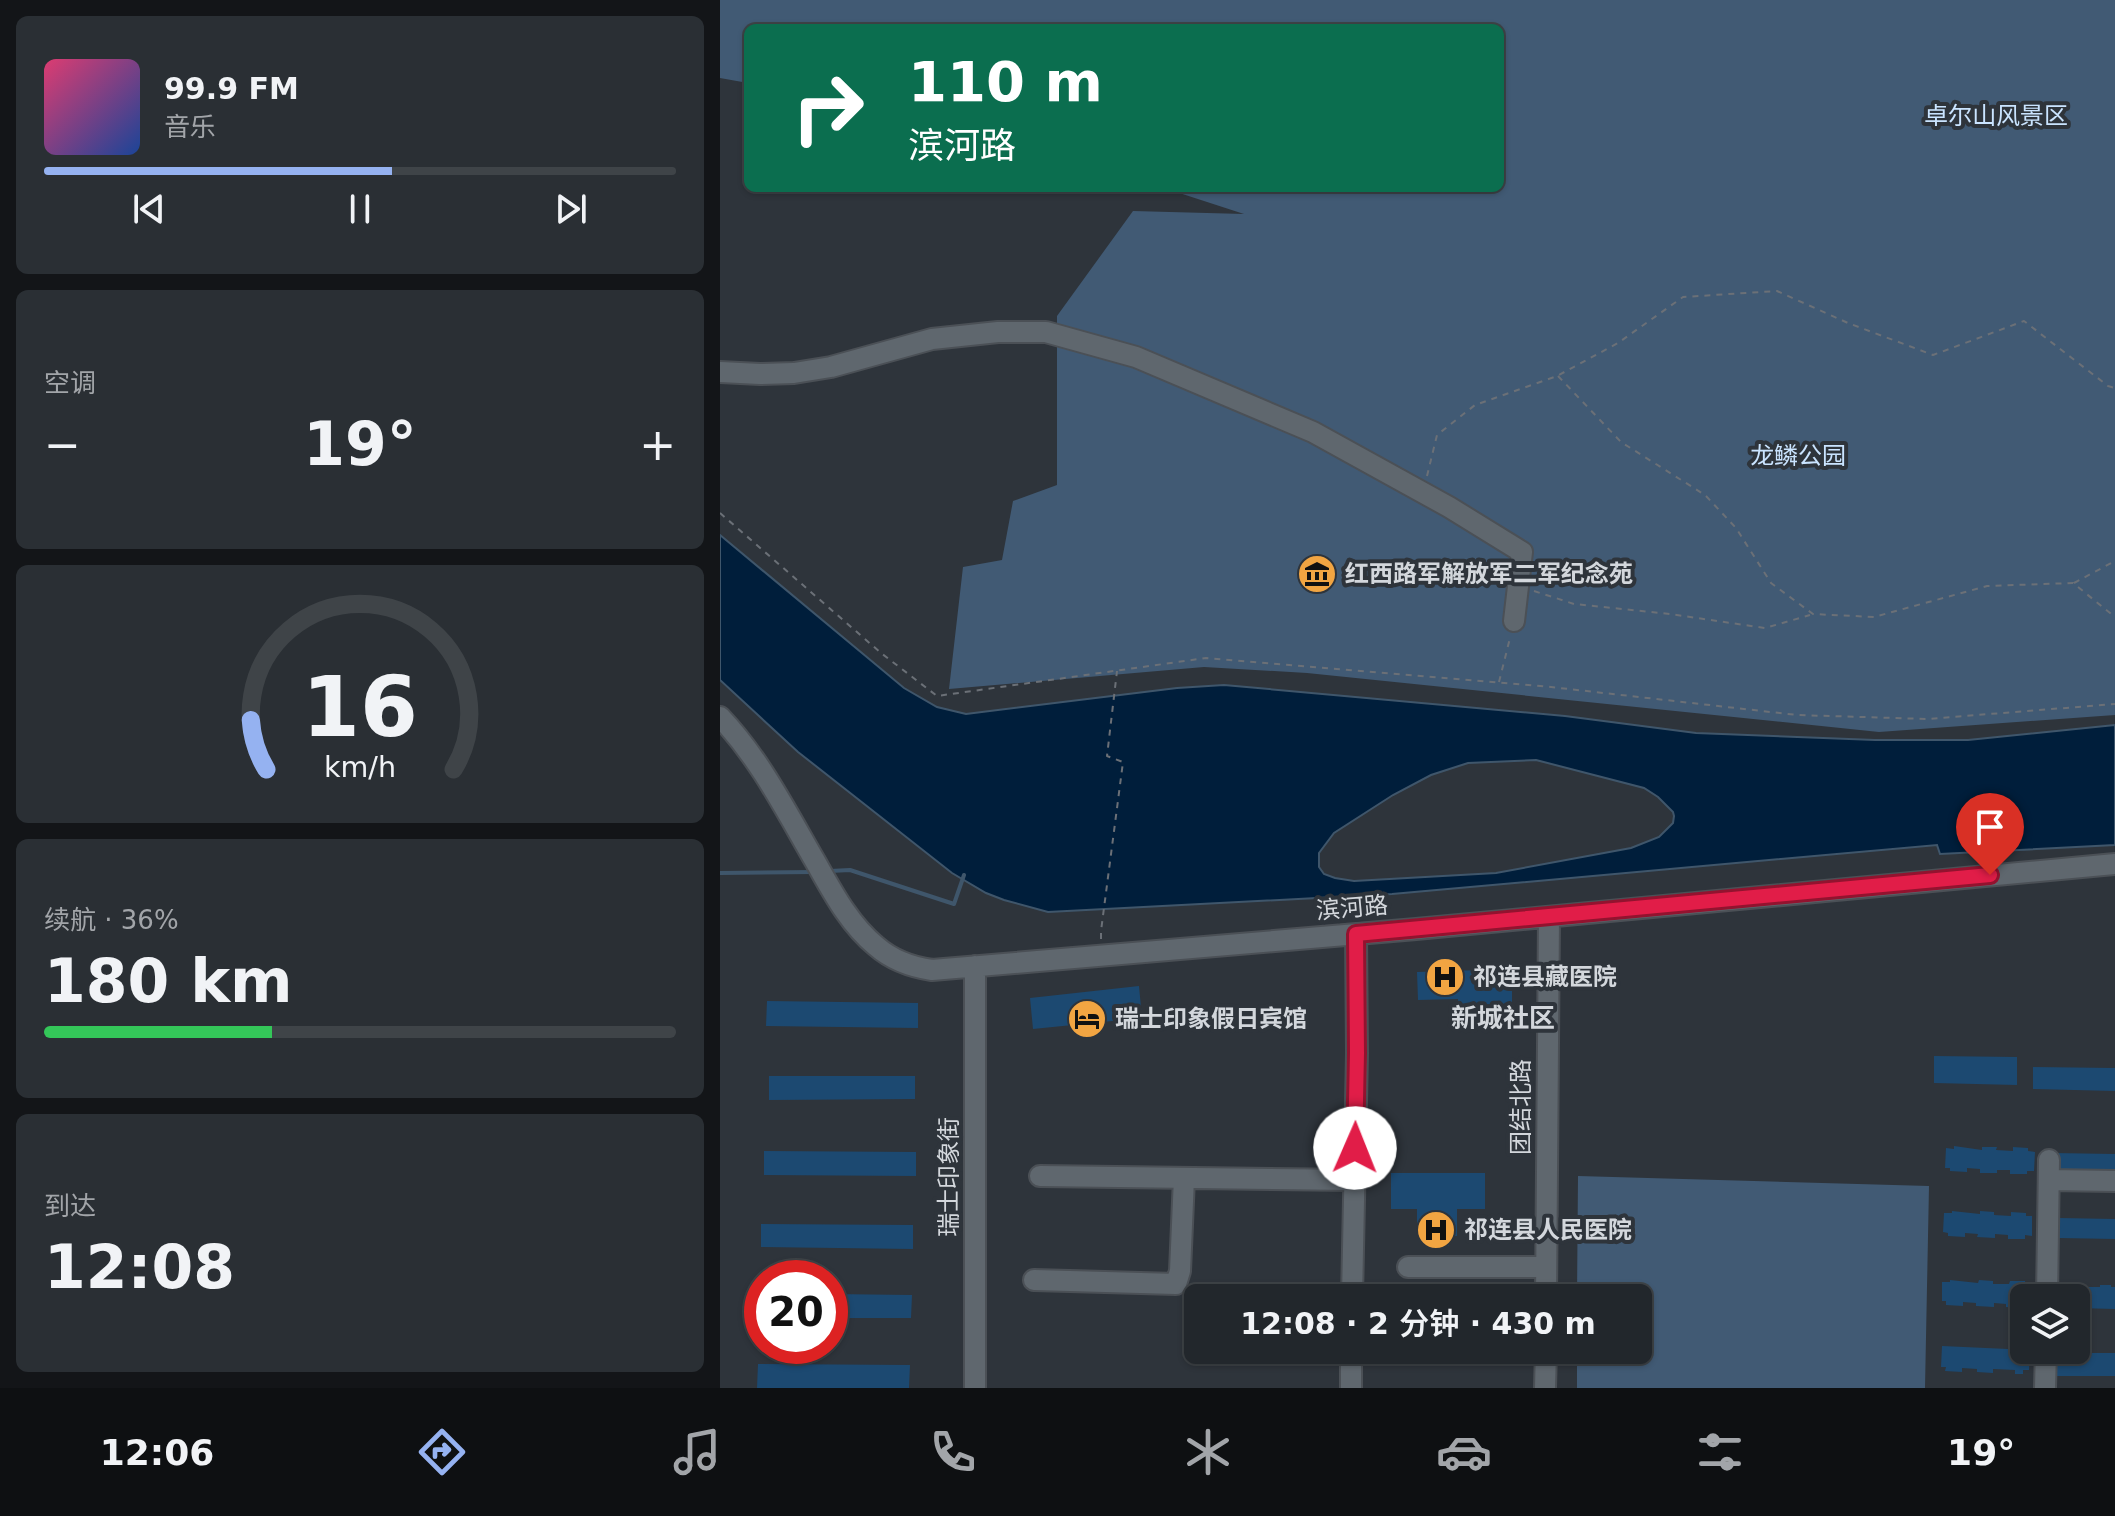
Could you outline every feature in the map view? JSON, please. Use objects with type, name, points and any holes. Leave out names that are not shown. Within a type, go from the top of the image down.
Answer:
[{"type":"street","points":[[720,372],[794,373],[831,367],[932,339],[998,332],[1046,332],[1136,357],[1313,432],[1423,492],[1522,552],[1514,621]]},
{"type":"street","name":"滨河路","points":[[720,717],[758,764],[857,928],[874,945],[903,963],[932,970],[2115,864]]},
{"type":"street","name":"团结北路","points":[[1546,1284],[1549,917]]},
{"type":"street","points":[[1352,1284],[1356,934]]},
{"type":"street","name":"瑞士印象街","points":[[975,966],[975,1388]]},
{"type":"street","points":[[2047,1284],[2049,1170],[2115,1181]]},
{"type":"street","points":[[1040,1176],[1355,1180]]},
{"type":"street","points":[[1034,1280],[1176,1284],[1180,1271],[1184,1178]]},
{"type":"street","points":[[1408,1267],[1546,1267]]},
{"type":"street","points":[[1351,1364],[1351,1388]]},
{"type":"street","points":[[1545,1388],[1546,1364]]},
{"type":"street","points":[[2045,1388],[2046,1364]]},
{"type":"path","points":[[1423,492],[1437,435],[1475,405],[1557,376],[1618,343],[1683,297],[1777,291],[1848,323],[1933,355],[2024,321],[2108,386],[2115,388]]},
{"type":"path","points":[[1557,376],[1621,442],[1705,495],[1736,528],[1771,583],[1813,614]]},
{"type":"path","points":[[720,513],[881,653],[937,696],[1206,658],[1498,683],[1812,715],[1927,719],[2115,704]]},
{"type":"path","points":[[1518,585],[1574,604],[1765,628],[1813,614],[1874,617],[1987,586],[2073,583],[2115,561]]},
{"type":"path","points":[[2073,583],[2115,617]]},
{"type":"path","points":[[1498,683],[1514,621]]},
{"type":"path","points":[[1101,931],[1123,762],[1107,756],[1117,670]]},
{"type":"green space","name":"龙鳞公园","points":[[720,0],[2115,0],[2115,715],[1879,732],[1307,673],[1204,667],[949,689],[963,567],[1002,560],[1013,501],[1057,485],[1057,316],[1133,211],[1244,214],[1176,192],[1504,192],[1504,24],[744,24],[744,82],[720,78]]},
{"type":"green space","points":[[1578,1176],[1929,1186],[1925,1388],[1577,1388],[1577,1364],[1652,1364],[1652,1284],[1577,1284]]},
{"type":"shaded area","points":[[720,535],[904,688],[937,707],[966,714],[1224,685],[1565,716],[1696,733],[1968,740],[2115,725],[2115,845],[1940,854],[1937,845],[1392,894],[1048,912],[986,893],[952,873],[798,752],[720,680]],"holes":[[[1536,760],[1644,788],[1673,812],[1673,823],[1659,837],[1631,848],[1496,873],[1354,881],[1324,874],[1319,867],[1319,853],[1334,833],[1431,775],[1468,763]]]},
{"type":"building","points":[[1512,969],[1512,1004],[1458,1005],[1458,999],[1418,1000],[1417,972]]},
{"type":"building","points":[[1139,986],[1142,1018],[1033,1029],[1030,998]]},
{"type":"building","points":[[767,1001],[918,1003],[918,1028],[766,1026]]},
{"type":"building","points":[[1934,1056],[2017,1057],[2017,1085],[1934,1083]]},
{"type":"building","points":[[2033,1067],[2115,1068],[2115,1091],[2033,1089]]},
{"type":"building","points":[[769,1076],[915,1076],[915,1099],[769,1100]]},
{"type":"building","points":[[1954,1146],[1982,1150],[1982,1147],[1997,1147],[1996,1150],[2013,1151],[2013,1147],[2028,1148],[2028,1151],[2035,1152],[2034,1171],[2027,1171],[2027,1174],[2010,1174],[2010,1170],[1980,1173],[1980,1169],[1967,1168],[1967,1172],[1950,1171],[1950,1168],[1945,1168],[1946,1148],[1954,1149]]},
{"type":"building","points":[[764,1151],[916,1152],[916,1176],[764,1175]]},
{"type":"building","points":[[2052,1153],[2115,1154],[2115,1173],[2099,1170],[2099,1173],[2084,1173],[2084,1169],[2057,1172]]},
{"type":"building","points":[[1391,1173],[1485,1173],[1485,1209],[1457,1209],[1457,1236],[1449,1236],[1449,1246],[1426,1247],[1426,1236],[1417,1236],[1417,1209],[1391,1209]]},
{"type":"building","points":[[1994,1212],[1994,1215],[2011,1216],[2011,1212],[2026,1213],[2026,1216],[2032,1216],[2032,1236],[2008,1239],[2008,1235],[1995,1234],[1995,1238],[1965,1233],[1965,1237],[1948,1236],[1943,1232],[1944,1213]]},
{"type":"building","points":[[2059,1218],[2115,1219],[2115,1239],[2059,1238]]},
{"type":"building","points":[[761,1224],[913,1225],[913,1249],[761,1247]]},
{"type":"building","points":[[1979,1280],[2009,1284],[2010,1281],[2025,1281],[2025,1284],[2010,1284],[2010,1307],[1994,1303],[1994,1307],[1963,1302],[1963,1306],[1946,1305],[1946,1301],[1942,1301],[1942,1282],[1978,1283]]},
{"type":"building","points":[[2090,1287],[2115,1287],[2115,1309],[2090,1308]]},
{"type":"building","points":[[848,1294],[912,1295],[911,1318],[848,1318]]},
{"type":"building","points":[[1942,1346],[2010,1349],[2010,1364],[2029,1364],[2029,1370],[2023,1370],[2023,1374],[2015,1374],[2015,1370],[1993,1369],[1993,1373],[1962,1368],[1962,1372],[1945,1371],[1946,1367],[1941,1367]]},
{"type":"building","points":[[2090,1353],[2115,1353],[2115,1376],[2050,1376],[2050,1364],[2090,1364]]},
{"type":"building","points":[[758,1364],[910,1365],[909,1388],[757,1388]]},
{"type":"waterway","points":[[830,871],[850,870],[954,904],[964,875]]},
{"type":"waterway","points":[[720,873],[814,872]]},
{"type":"place","name":"红西路军解放军二军纪念苑","points":[[1317,574]]},
{"type":"place","name":"祁连县藏医院","points":[[1445,977]]},
{"type":"place","name":"瑞士印象假日宾馆","points":[[1087,1019]]},
{"type":"place","name":"祁连县人民医院","points":[[1436,1230]]},
{"type":"district","name":"新城社区","points":[[1503,1018]]},
{"type":"route","points":[[1355,1148],[1356,934],[1990,875]]},
{"type":"park label","name":"卓尔山风景区","points":[[1996,116]]}]
